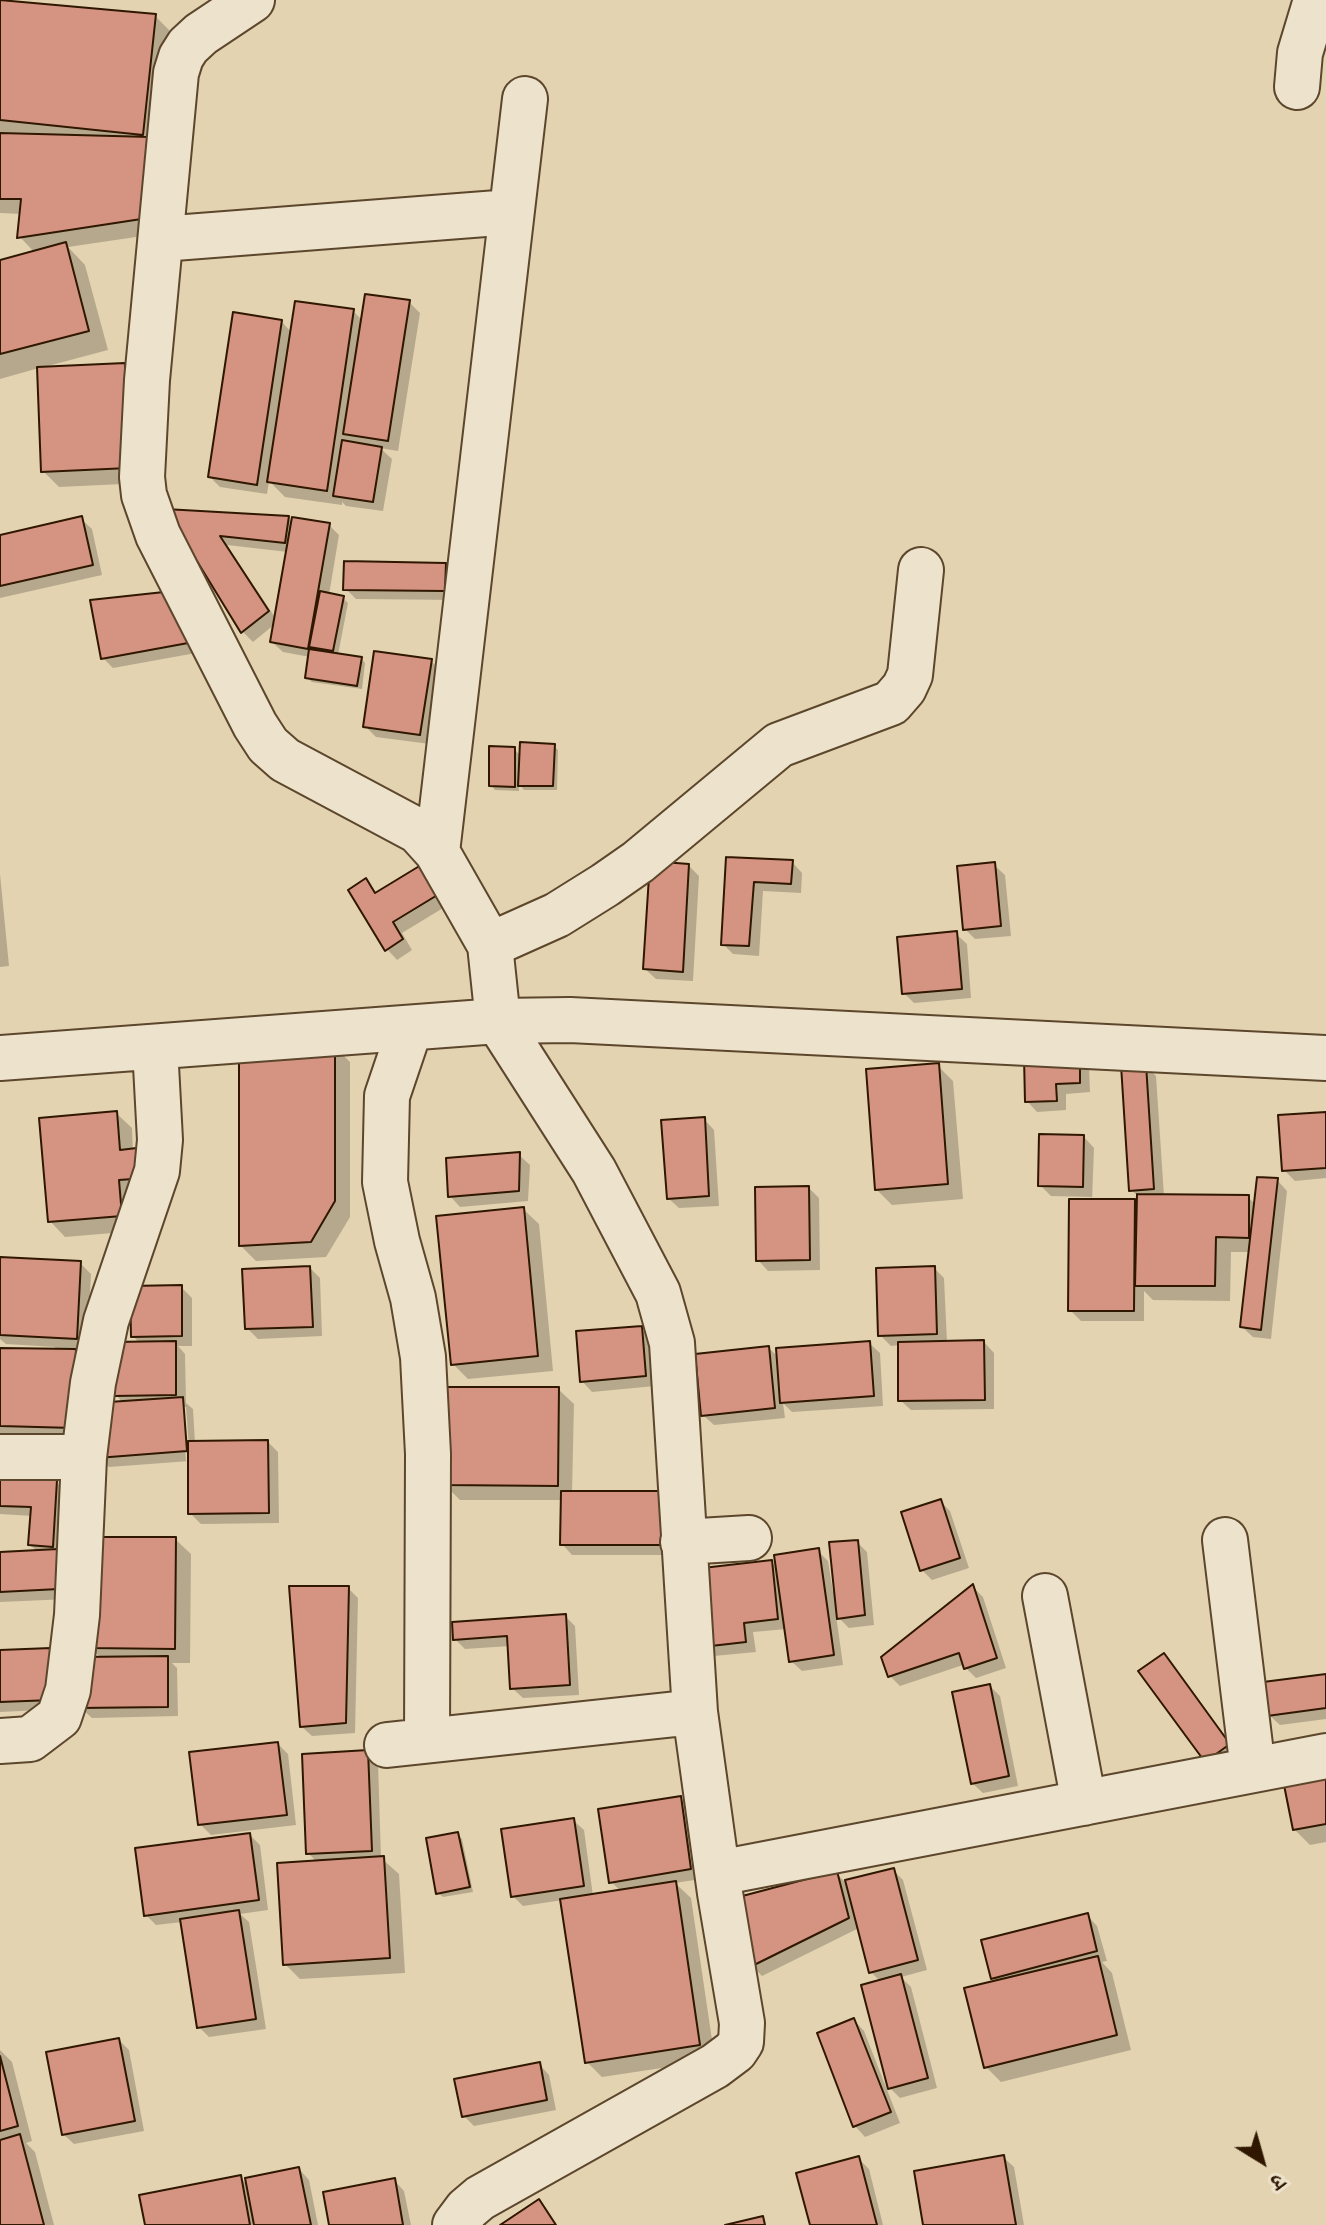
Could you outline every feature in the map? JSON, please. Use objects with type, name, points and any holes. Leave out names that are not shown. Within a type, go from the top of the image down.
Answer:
[{"type":"street","points":[[252,0],[201,34],[181,57],[176,73],[147,380],[142,477],[148,511],[255,725],[268,745],[285,760],[418,831],[437,852],[490,945],[498,1021],[594,1171],[658,1293],[672,1343],[695,1712],[742,2023],[741,2042],[735,2051],[715,2066],[480,2198],[455,2225]]},
{"type":"street","points":[[1297,87],[1300,53],[1316,0]]},
{"type":"street","points":[[437,852],[525,99]]},
{"type":"street","points":[[161,239],[511,212]]},
{"type":"street","points":[[490,945],[557,915],[605,885],[779,745],[891,703],[910,675],[921,570]]},
{"type":"street","points":[[0,1058],[498,1021],[570,1020],[1326,1058]]},
{"type":"street","points":[[420,1225],[415,1116],[423,1027]]},
{"type":"street","points":[[423,1027],[387,1096],[385,1182],[413,1298],[423,1357],[428,1454],[407,1742],[695,1712]]},
{"type":"street","points":[[0,1741],[30,1739],[59,1717],[68,1690],[77,1615],[84,1457],[93,1383],[106,1321],[157,1171],[160,1140],[155,1047]]},
{"type":"street","points":[[0,1457],[84,1457]]},
{"type":"street","points":[[683,1542],[749,1538]]},
{"type":"street","points":[[1225,1540],[1253,1770]]},
{"type":"street","points":[[1045,1596],[1084,1803]]},
{"type":"street","points":[[720,1880],[727,1872],[739,1869],[1326,1756]]},
{"type":"building","points":[[0,0],[156,14],[143,135],[0,120]]},
{"type":"building","points":[[0,133],[151,137],[148,218],[17,238],[21,199],[0,199]]},
{"type":"building","points":[[66,242],[89,331],[0,354],[0,260]]},
{"type":"building","points":[[365,294],[410,300],[388,441],[343,434]]},
{"type":"building","points":[[295,301],[354,309],[327,491],[267,482]]},
{"type":"building","points":[[233,312],[282,320],[257,485],[208,477]]},
{"type":"building","points":[[125,363],[129,468],[41,472],[37,367]]},
{"type":"building","points":[[342,440],[382,447],[373,502],[333,496]]},
{"type":"building","points":[[165,509],[289,516],[285,543],[220,536],[269,611],[241,633]]},
{"type":"building","points":[[82,516],[93,565],[0,586],[0,535]]},
{"type":"building","points":[[292,517],[330,523],[308,649],[270,642]]},
{"type":"building","points":[[344,561],[446,563],[445,591],[343,590]]},
{"type":"building","points":[[320,591],[344,596],[333,651],[309,647]]},
{"type":"building","points":[[164,592],[199,641],[101,659],[90,600]]},
{"type":"building","points":[[309,649],[362,657],[357,686],[305,678]]},
{"type":"building","points":[[374,651],[432,659],[420,735],[363,727]]},
{"type":"building","points":[[520,742],[555,744],[553,786],[518,786]]},
{"type":"building","points":[[489,746],[515,747],[515,787],[489,786]]},
{"type":"building","points":[[726,857],[793,860],[791,884],[754,882],[749,946],[721,945]]},
{"type":"building","points":[[650,861],[689,864],[683,972],[643,969]]},
{"type":"building","points":[[426,862],[444,891],[393,922],[403,939],[385,951],[348,890],[366,878],[375,893]]},
{"type":"building","points":[[995,862],[1001,926],[963,930],[957,866]]},
{"type":"building","points":[[957,931],[962,989],[902,994],[897,937]]},
{"type":"building","points":[[239,1044],[335,1045],[335,1201],[311,1242],[239,1246]]},
{"type":"building","points":[[1080,1055],[1080,1083],[1056,1084],[1057,1101],[1025,1102],[1024,1057]]},
{"type":"building","points":[[939,1063],[948,1184],[875,1190],[866,1069]]},
{"type":"building","points":[[1146,1064],[1154,1189],[1129,1191],[1121,1065]]},
{"type":"building","points":[[117,1111],[120,1150],[145,1147],[147,1178],[119,1180],[122,1216],[48,1222],[39,1118]]},
{"type":"building","points":[[1326,1112],[1326,1168],[1282,1171],[1278,1115]]},
{"type":"building","points":[[705,1117],[709,1196],[667,1199],[661,1120]]},
{"type":"building","points":[[1039,1134],[1084,1135],[1083,1187],[1038,1186]]},
{"type":"building","points":[[520,1152],[519,1191],[448,1197],[446,1158]]},
{"type":"building","points":[[1257,1177],[1278,1178],[1261,1330],[1240,1327]]},
{"type":"building","points":[[809,1186],[810,1260],[756,1261],[755,1187]]},
{"type":"building","points":[[1137,1194],[1249,1195],[1249,1238],[1216,1237],[1215,1286],[1135,1286]]},
{"type":"building","points":[[1069,1199],[1135,1199],[1134,1311],[1068,1311]]},
{"type":"building","points":[[524,1207],[538,1356],[451,1365],[436,1216]]},
{"type":"building","points":[[0,1257],[81,1261],[77,1339],[0,1335]]},
{"type":"building","points":[[310,1266],[313,1327],[245,1329],[242,1269]]},
{"type":"building","points":[[935,1266],[937,1334],[878,1336],[876,1268]]},
{"type":"building","points":[[182,1285],[182,1336],[131,1337],[130,1286]]},
{"type":"building","points":[[642,1326],[646,1376],[580,1382],[576,1331]]},
{"type":"building","points":[[984,1340],[985,1400],[898,1401],[898,1342]]},
{"type":"building","points":[[176,1341],[176,1395],[114,1396],[113,1342]]},
{"type":"building","points":[[870,1341],[874,1396],[780,1403],[776,1348]]},
{"type":"building","points":[[769,1346],[775,1408],[701,1416],[695,1354]]},
{"type":"building","points":[[0,1348],[76,1349],[74,1428],[0,1426]]},
{"type":"building","points":[[443,1387],[559,1387],[558,1486],[443,1485]]},
{"type":"building","points":[[183,1397],[187,1451],[97,1458],[94,1403]]},
{"type":"building","points":[[268,1440],[269,1513],[188,1514],[188,1441]]},
{"type":"building","points":[[0,1477],[57,1480],[53,1547],[28,1545],[31,1507],[0,1506]]},
{"type":"building","points":[[561,1491],[662,1491],[662,1545],[560,1545]]},
{"type":"building","points":[[941,1499],[960,1558],[920,1571],[901,1512]]},
{"type":"building","points":[[90,1537],[176,1537],[175,1649],[89,1648]]},
{"type":"building","points":[[858,1540],[865,1615],[837,1619],[829,1542]]},
{"type":"building","points":[[819,1548],[834,1655],[789,1662],[774,1555]]},
{"type":"building","points":[[58,1549],[59,1589],[0,1592],[0,1552]]},
{"type":"building","points":[[772,1560],[778,1619],[744,1623],[746,1642],[702,1647],[694,1569]]},
{"type":"building","points":[[973,1584],[997,1658],[964,1669],[959,1653],[888,1677],[881,1657]]},
{"type":"building","points":[[289,1586],[349,1586],[346,1723],[300,1727]]},
{"type":"building","points":[[566,1614],[570,1685],[510,1689],[507,1636],[453,1640],[452,1622]]},
{"type":"building","points":[[51,1648],[53,1700],[0,1702],[0,1650]]},
{"type":"building","points":[[1164,1653],[1230,1744],[1205,1762],[1138,1671]]},
{"type":"building","points":[[168,1656],[168,1707],[79,1708],[78,1657]]},
{"type":"building","points":[[1326,1674],[1326,1708],[1267,1716],[1263,1682]]},
{"type":"building","points":[[990,1684],[1009,1776],[971,1784],[952,1692]]},
{"type":"building","points":[[278,1742],[287,1815],[198,1825],[189,1752]]},
{"type":"building","points":[[368,1750],[372,1851],[306,1854],[302,1754]]},
{"type":"building","points":[[1326,1772],[1326,1824],[1293,1830],[1283,1780]]},
{"type":"building","points":[[681,1796],[691,1869],[609,1883],[598,1809]]},
{"type":"building","points":[[574,1818],[584,1886],[511,1897],[501,1829]]},
{"type":"building","points":[[458,1832],[470,1887],[436,1894],[426,1838]]},
{"type":"building","points":[[250,1833],[259,1900],[144,1916],[135,1848]]},
{"type":"building","points":[[384,1856],[390,1958],[283,1965],[277,1863]]},
{"type":"building","points":[[894,1868],[918,1960],[869,1973],[845,1880]]},
{"type":"building","points":[[837,1871],[849,1918],[750,1967],[731,1899]]},
{"type":"building","points":[[676,1881],[700,2045],[585,2063],[560,1899]]},
{"type":"building","points":[[239,1910],[256,2019],[197,2028],[180,1919]]},
{"type":"building","points":[[1088,1913],[1097,1951],[991,1979],[981,1940]]},
{"type":"building","points":[[1098,1956],[1117,2035],[984,2068],[964,1988]]},
{"type":"building","points":[[901,1974],[928,2078],[888,2089],[861,1985]]},
{"type":"building","points":[[854,2018],[891,2112],[853,2127],[817,2033]]},
{"type":"building","points":[[119,2038],[135,2121],[62,2135],[46,2052]]},
{"type":"building","points":[[0,2056],[18,2126],[0,2131]]},
{"type":"building","points":[[540,2062],[547,2100],[462,2117],[454,2079]]},
{"type":"building","points":[[20,2134],[44,2225],[0,2225],[0,2140]]},
{"type":"building","points":[[1004,2155],[1016,2225],[923,2225],[914,2171]]},
{"type":"building","points":[[859,2156],[877,2225],[810,2225],[796,2173]]},
{"type":"building","points":[[299,2167],[311,2225],[254,2225],[245,2178]]},
{"type":"building","points":[[241,2175],[250,2225],[145,2225],[139,2195]]},
{"type":"building","points":[[395,2178],[403,2225],[329,2225],[323,2192]]},
{"type":"building","points":[[539,2199],[556,2225],[500,2225]]},
{"type":"building","points":[[763,2216],[765,2225],[725,2225]]}]
